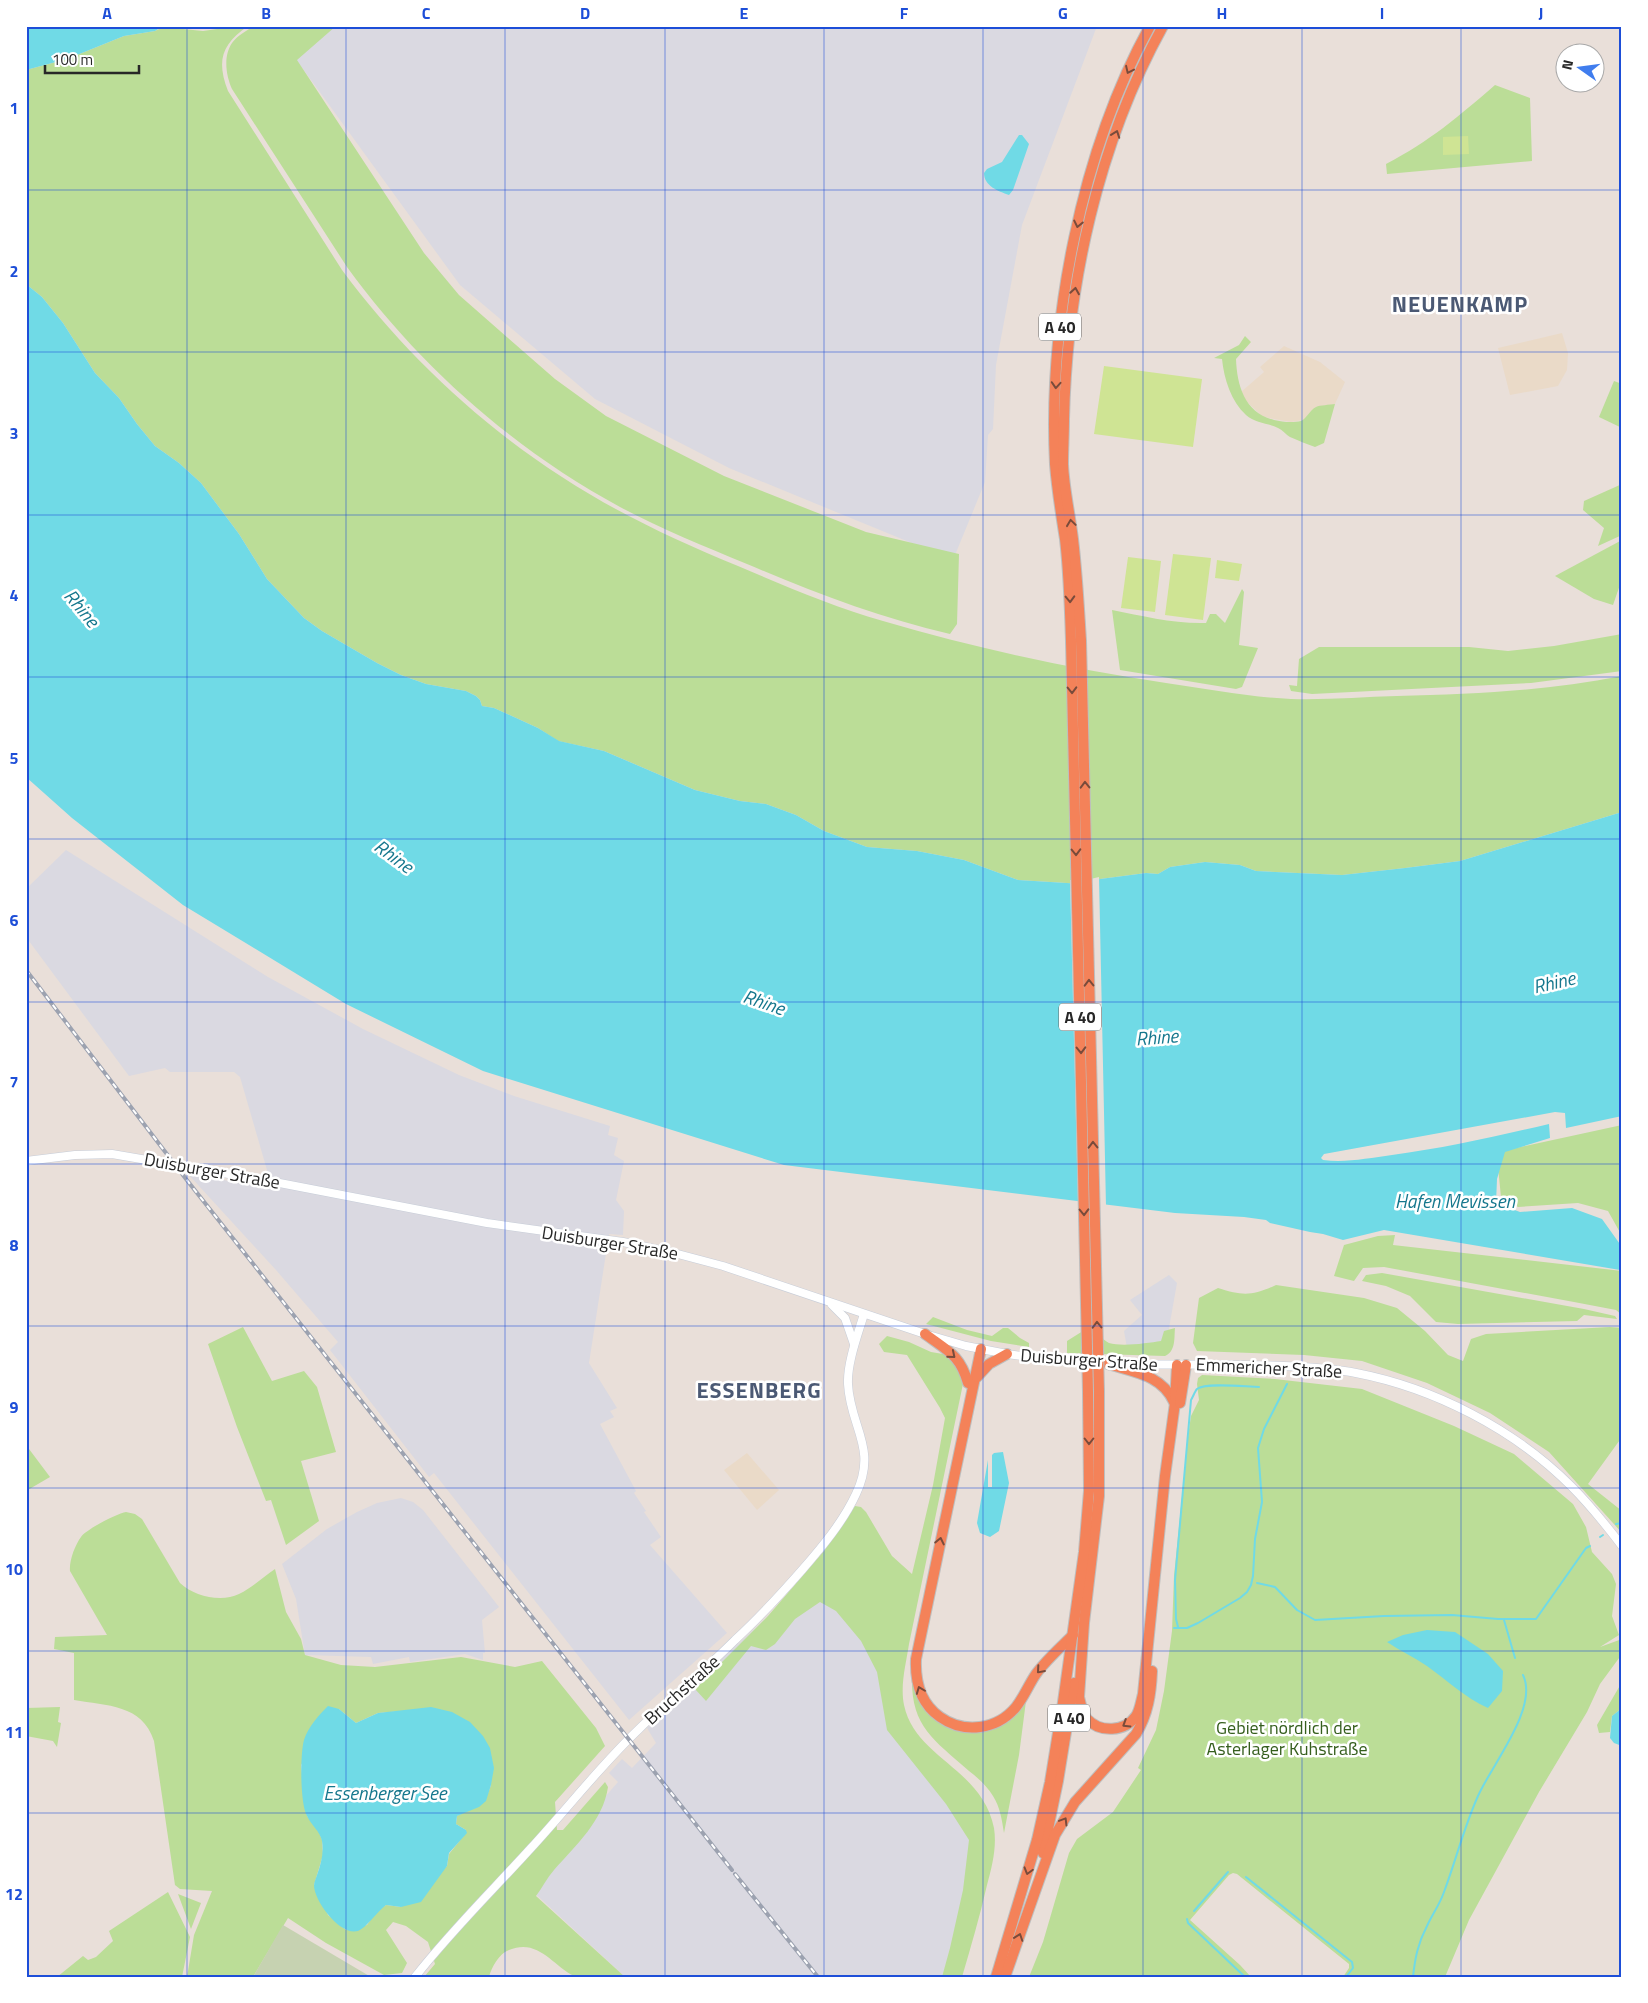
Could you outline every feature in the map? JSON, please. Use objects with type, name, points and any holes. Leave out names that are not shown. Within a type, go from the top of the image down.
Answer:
[{"type":"highway","name":"A 40","points":[[1076,641],[1055,466],[1055,387],[1061,324],[1068,269],[1083,200],[1120,90],[1150,26]]},
{"type":"highway","name":"A 40","points":[[1005,1977],[1032,1898],[1058,1781],[1095,1537],[1099,1472],[1094,1392],[1073,539],[1063,465],[1065,386],[1070,324],[1078,271],[1093,203],[1130,94],[1163,26]]},
{"type":"highway","points":[[925,1334],[959,1360],[971,1383]]},
{"type":"highway","points":[[978,1348],[916,1659],[917,1684],[923,1698],[934,1712],[944,1720],[957,1726],[983,1727],[1008,1715],[1017,1705],[1037,1672],[1073,1635]]},
{"type":"highway","points":[[971,1383],[983,1368],[1007,1354]]},
{"type":"highway","points":[[1108,1364],[1154,1379],[1167,1389],[1175,1403]]},
{"type":"highway","points":[[1095,1537],[1084,1624],[1079,1697],[1081,1708],[1087,1719],[1098,1727],[1111,1729],[1124,1726],[1136,1716],[1143,1694],[1161,1514],[1175,1403],[1182,1365]]},
{"type":"highway","points":[[1032,1898],[1055,1835],[1075,1802],[1136,1734],[1144,1720],[1149,1704],[1161,1553],[1182,1365]]},
{"type":"highway","name":"A 40","points":[[996,1977],[1018,1910],[1050,1782],[1084,1552],[1094,1392]]},
{"type":"main road","name":"Duisburger Straße","points":[[26,1161],[75,1155],[112,1154],[264,1180],[487,1224],[623,1242],[674,1252],[723,1266],[925,1334],[978,1348],[1068,1362],[1182,1365]]},
{"type":"main road","points":[[828,1302],[845,1318],[855,1346]]},
{"type":"main road","name":"Bruchstraße","points":[[415,1977],[442,1942],[528,1851],[618,1750],[761,1615],[834,1531],[856,1495],[864,1472],[864,1448],[849,1395],[848,1384],[849,1369],[864,1314]]},
{"type":"main road","name":"Emmericher Straße","points":[[1182,1365],[1270,1366],[1356,1373],[1393,1382],[1453,1405],[1511,1437],[1540,1459],[1570,1485],[1598,1515],[1622,1546]]},
{"type":"shaded area","points":[[308,26],[1097,26],[1022,225],[996,365],[993,429],[988,435],[985,482],[953,560],[729,468],[595,399],[460,285],[287,47]]},
{"type":"shaded area","points":[[1562,333],[1568,353],[1567,370],[1558,386],[1510,395],[1498,348]]},
{"type":"shaded area","points":[[1284,346],[1320,362],[1345,382],[1335,404],[1316,407],[1303,420],[1291,422],[1263,417],[1246,401],[1241,392],[1264,372],[1260,367]]},
{"type":"shaded area","points":[[66,850],[268,977],[363,1029],[459,1075],[514,1096],[610,1126],[608,1135],[618,1138],[614,1155],[624,1161],[616,1200],[624,1211],[623,1235],[609,1234],[589,1363],[617,1408],[610,1411],[614,1417],[600,1424],[636,1491],[634,1493],[646,1511],[644,1512],[661,1537],[650,1545],[727,1633],[629,1720],[434,1473],[429,1477],[330,1350],[338,1342],[276,1270],[188,1174],[276,1189],[267,1170],[240,1077],[234,1072],[170,1072],[165,1068],[129,1076],[26,937],[26,889]]},
{"type":"shaded area","points":[[1169,1275],[1177,1283],[1166,1345],[1127,1348],[1124,1331],[1142,1315],[1130,1300]]},
{"type":"shaded area","points":[[747,1453],[779,1490],[757,1510],[724,1470]]},
{"type":"shaded area","points":[[401,1498],[413,1502],[423,1510],[499,1607],[482,1620],[485,1653],[483,1653],[483,1660],[465,1654],[410,1662],[409,1657],[373,1664],[371,1657],[305,1655],[296,1599],[282,1564],[327,1529],[357,1512],[377,1503]]},
{"type":"shaded area","points":[[817,1564],[894,1659],[896,1707],[979,1829],[949,1977],[625,1977],[527,1886],[618,1782],[609,1773],[622,1759],[632,1768],[656,1743],[647,1728],[765,1619]]},
{"type":"green space","points":[[248,26],[232,39],[227,46],[222,62],[224,80],[228,91],[342,270],[365,300],[416,357],[471,409],[531,456],[604,503],[648,526],[715,556],[846,609],[918,631],[988,649],[1130,677],[1244,695],[1275,698],[1331,699],[1510,691],[1622,676],[1622,812],[1460,861],[1405,868],[1342,875],[1256,871],[1240,865],[1205,862],[1170,867],[1158,874],[1146,873],[1100,879],[1083,884],[1018,880],[964,860],[917,851],[867,847],[824,831],[796,815],[766,804],[740,801],[695,790],[604,751],[558,741],[538,728],[494,708],[482,706],[476,696],[466,691],[426,684],[401,675],[377,663],[322,631],[304,618],[267,579],[239,534],[201,483],[179,463],[155,446],[119,398],[95,373],[63,323],[42,297],[26,284],[26,70],[67,59],[124,36],[155,31],[163,27],[203,31]]},
{"type":"green space","points":[[254,26],[336,26],[297,60],[424,253],[459,295],[555,379],[606,416],[724,476],[866,532],[959,554],[957,624],[950,634],[872,612],[822,594],[651,523],[580,484],[542,459],[470,402],[436,371],[405,338],[347,267],[232,89],[226,66],[229,48],[236,38]]},
{"type":"green space","points":[[1495,85],[1530,98],[1532,161],[1387,174],[1386,164],[1443,128]]},
{"type":"green space","points":[[1468,136],[1469,154],[1443,155],[1443,137]]},
{"type":"green space","points":[[1245,336],[1251,342],[1236,359],[1238,379],[1249,405],[1264,416],[1277,421],[1291,422],[1301,421],[1316,407],[1335,404],[1324,443],[1315,447],[1289,436],[1278,428],[1250,418],[1236,403],[1224,374],[1222,359],[1214,358],[1239,345]]},
{"type":"green space","points":[[1104,366],[1202,379],[1193,447],[1094,434]]},
{"type":"green space","points":[[1614,381],[1622,384],[1622,428],[1599,417]]},
{"type":"green space","points":[[1622,484],[1622,535],[1598,546],[1604,528],[1583,510],[1584,501]]},
{"type":"green space","points":[[1622,540],[1622,579],[1613,605],[1594,599],[1555,576]]},
{"type":"green space","points":[[1173,554],[1211,558],[1203,620],[1165,615]]},
{"type":"green space","points":[[1128,557],[1161,561],[1155,612],[1121,608]]},
{"type":"green space","points":[[1217,560],[1242,564],[1239,581],[1215,578]]},
{"type":"green space","points":[[1242,589],[1244,592],[1239,645],[1258,648],[1242,687],[1236,689],[1120,670],[1112,610],[1159,619],[1194,623],[1206,623],[1210,614],[1216,614],[1225,623]]},
{"type":"green space","points":[[1622,634],[1622,671],[1531,683],[1312,694],[1291,691],[1289,685],[1297,686],[1299,659],[1319,647],[1469,647],[1508,651],[1554,646]]},
{"type":"green space","points":[[1622,1125],[1622,1236],[1608,1211],[1578,1203],[1518,1207],[1501,1197],[1498,1167],[1500,1155],[1507,1150]]},
{"type":"green space","points":[[1395,1235],[1393,1245],[1622,1271],[1622,1315],[1616,1310],[1384,1267],[1363,1268],[1354,1281],[1334,1276],[1344,1245],[1378,1236]]},
{"type":"green space","points":[[1382,1273],[1584,1309],[1615,1316],[1617,1319],[1584,1315],[1577,1321],[1458,1324],[1436,1322],[1410,1296],[1386,1286],[1362,1281],[1366,1275]]},
{"type":"green space","points":[[1276,1285],[1364,1298],[1397,1308],[1425,1331],[1448,1355],[1463,1361],[1471,1339],[1486,1334],[1610,1327],[1622,1328],[1622,1437],[1588,1484],[1622,1511],[1622,1533],[1549,1452],[1490,1413],[1427,1383],[1362,1361],[1304,1355],[1197,1351],[1193,1343],[1199,1298],[1218,1288],[1247,1294]]},
{"type":"green space","points":[[933,1317],[967,1330],[992,1336],[1003,1328],[1008,1328],[1029,1343],[1029,1347],[991,1341],[926,1324]]},
{"type":"green space","points":[[1094,1324],[1106,1342],[1121,1345],[1161,1341],[1164,1331],[1175,1328],[1173,1348],[1165,1356],[1067,1353],[1067,1341]]},
{"type":"green space","points":[[243,1327],[272,1381],[304,1371],[317,1387],[336,1452],[301,1461],[319,1521],[286,1545],[271,1500],[266,1501],[237,1427],[208,1344]]},
{"type":"green space","points":[[887,1336],[909,1342],[931,1352],[949,1355],[964,1379],[909,1644],[903,1690],[904,1705],[911,1723],[921,1738],[976,1791],[987,1808],[994,1828],[995,1842],[992,1864],[962,1977],[942,1977],[963,1890],[969,1840],[946,1804],[887,1730],[877,1672],[861,1641],[836,1611],[820,1602],[795,1619],[775,1644],[766,1650],[751,1646],[706,1701],[695,1689],[768,1616],[824,1551],[855,1506],[861,1507],[866,1512],[892,1556],[912,1574],[933,1485],[945,1418],[907,1355],[884,1352],[879,1344]]},
{"type":"green space","name":"Gebiet nördlich der Asterlager Kuhstraße","points":[[1202,1375],[1275,1379],[1362,1389],[1454,1426],[1514,1454],[1573,1504],[1586,1527],[1592,1552],[1612,1574],[1616,1584],[1612,1616],[1619,1635],[1600,1647],[1622,1639],[1622,1654],[1600,1684],[1587,1712],[1539,1792],[1469,1920],[1445,1977],[1343,1977],[1349,1968],[1349,1964],[1237,1874],[1233,1873],[1229,1875],[1190,1920],[1251,1977],[1029,1977],[1043,1942],[1069,1853],[1077,1839],[1113,1812],[1141,1770],[1138,1768],[1156,1730],[1164,1691],[1172,1631],[1174,1576],[1188,1437],[1191,1416],[1199,1400],[1198,1378]]},
{"type":"green space","points":[[26,1445],[50,1477],[26,1491]]},
{"type":"green space","points":[[122,1513],[135,1514],[142,1519],[180,1583],[200,1595],[216,1598],[232,1597],[248,1589],[275,1569],[286,1612],[301,1639],[305,1655],[341,1665],[375,1667],[461,1657],[515,1667],[542,1661],[596,1728],[605,1746],[555,1802],[557,1830],[563,1830],[605,1782],[608,1787],[601,1811],[595,1822],[551,1873],[536,1896],[625,1977],[591,1978],[574,1976],[537,1950],[519,1947],[509,1950],[499,1957],[489,1977],[424,1977],[435,1964],[428,1942],[406,1926],[393,1922],[386,1930],[407,1963],[402,1973],[384,1975],[326,1943],[288,1918],[253,1977],[187,1977],[194,1935],[212,1891],[180,1889],[175,1885],[154,1741],[141,1720],[132,1713],[111,1706],[74,1700],[74,1653],[54,1649],[55,1637],[107,1635],[70,1571],[70,1563],[77,1544],[84,1534],[102,1522]],"holes":[[[339,1709],[356,1723],[378,1713],[403,1711],[491,1785],[482,1804],[457,1816],[456,1824],[466,1830],[466,1833],[449,1854],[447,1866],[401,1907],[386,1905],[375,1913],[367,1925],[346,1930],[328,1915],[314,1885],[323,1855],[322,1840],[319,1832],[307,1816],[301,1765]]]},
{"type":"green space","points":[[912,1673],[918,1693],[959,1729],[1005,1720],[1026,1701],[1019,1755],[1004,1833],[999,1809],[991,1792],[934,1739],[919,1719],[912,1691]]},
{"type":"green space","points":[[1622,1682],[1622,1708],[1612,1716],[1610,1732],[1599,1733],[1597,1725]]},
{"type":"green space","points":[[60,1707],[58,1722],[61,1723],[57,1747],[53,1741],[26,1736],[26,1708]]},
{"type":"green space","points":[[168,1892],[190,1937],[182,1977],[57,1977],[83,1956],[88,1960],[96,1957],[113,1941],[109,1931]]},
{"type":"green space","points":[[178,1894],[201,1903],[191,1929]]},
{"type":"green space","points":[[283,1925],[371,1977],[253,1977]]},
{"type":"water","points":[[26,26],[163,26],[155,31],[124,36],[67,59],[26,70]]},
{"type":"water","points":[[1019,135],[1022,135],[1029,144],[1013,190],[1009,195],[989,185],[984,173],[987,169],[1002,162]]},
{"type":"water","points":[[26,284],[42,297],[63,323],[95,373],[119,398],[155,446],[179,463],[201,483],[239,534],[267,579],[304,618],[322,631],[401,675],[426,684],[466,691],[476,696],[482,706],[494,708],[538,728],[559,741],[604,751],[695,790],[740,801],[766,804],[796,815],[824,831],[867,847],[917,851],[964,860],[1018,880],[1083,884],[1100,879],[1146,873],[1158,874],[1170,867],[1205,862],[1240,865],[1256,871],[1342,875],[1460,861],[1622,812],[1622,1116],[1566,1128],[1565,1113],[1555,1112],[1324,1154],[1321,1158],[1332,1161],[1366,1159],[1471,1141],[1549,1124],[1550,1138],[1505,1152],[1497,1179],[1496,1203],[1520,1212],[1572,1208],[1602,1219],[1622,1247],[1620,1270],[1384,1230],[1343,1240],[1270,1223],[1266,1220],[1244,1217],[1175,1213],[784,1165],[483,1071],[346,1004],[183,905],[72,818],[26,777]]},
{"type":"water","points":[[1003,1452],[1009,1483],[999,1531],[990,1537],[980,1533],[977,1523],[988,1460],[988,1487],[992,1487],[992,1455]]},
{"type":"water","points":[[1427,1630],[1455,1632],[1488,1654],[1503,1671],[1502,1691],[1488,1708],[1479,1704],[1422,1663],[1387,1642],[1403,1635]]},
{"type":"water","name":"Essenberger See","points":[[328,1706],[339,1709],[356,1723],[378,1713],[431,1707],[452,1712],[470,1722],[483,1736],[490,1748],[494,1768],[486,1801],[479,1807],[457,1816],[456,1824],[466,1830],[467,1833],[449,1853],[447,1866],[421,1902],[401,1907],[386,1905],[358,1931],[351,1931],[336,1923],[324,1909],[315,1893],[314,1886],[322,1858],[323,1845],[305,1810],[301,1779],[302,1756],[304,1740],[308,1730]]},
{"type":"water","points":[[1622,1708],[1622,1746],[1614,1743],[1610,1738],[1612,1716]]},
{"type":"pier","points":[[1099,877],[1106,1206],[1078,1203],[1070,880],[1082,881]]},
{"type":"waterway","points":[[1174,1628],[1187,1628],[1198,1623],[1240,1598],[1251,1585],[1255,1539],[1262,1502],[1258,1448],[1264,1429],[1287,1384]]},
{"type":"waterway","points":[[1178,1627],[1175,1580],[1191,1400],[1197,1389],[1202,1387],[1217,1385],[1259,1387]]},
{"type":"waterway","points":[[1616,1524],[1622,1523]]},
{"type":"waterway","points":[[1257,1583],[1275,1587],[1297,1610],[1315,1620],[1452,1615],[1498,1619],[1536,1619],[1586,1548],[1590,1546]]},
{"type":"waterway","points":[[1504,1620],[1515,1658]]},
{"type":"waterway","points":[[1413,1977],[1421,1938],[1442,1896],[1473,1808],[1484,1784],[1511,1737],[1525,1704],[1526,1688],[1523,1675]]},
{"type":"waterway","points":[[1194,1911],[1228,1872]]},
{"type":"waterway","points":[[1246,1877],[1352,1962],[1353,1968],[1346,1977]]},
{"type":"waterway","points":[[1187,1919],[1188,1923],[1245,1977]]},
{"type":"railway","points":[[26,970],[186,1179],[732,1870]]},
{"type":"railway","points":[[735,1874],[818,1977]]},
{"type":"district","name":"NEUENKAMP","points":[[1460,304]]},
{"type":"district","name":"ESSENBERG","points":[[759,1390]]},
{"type":"water label","name":"Rhine","points":[[82,608]]},
{"type":"water label","name":"Rhine","points":[[394,856]]},
{"type":"water label","name":"Rhine","points":[[1554,982]]},
{"type":"water label","name":"Rhine","points":[[764,1002]]},
{"type":"water label","name":"Rhine","points":[[1157,1037]]},
{"type":"water label","name":"Hafen Mevissen","points":[[1455,1201]]}]
